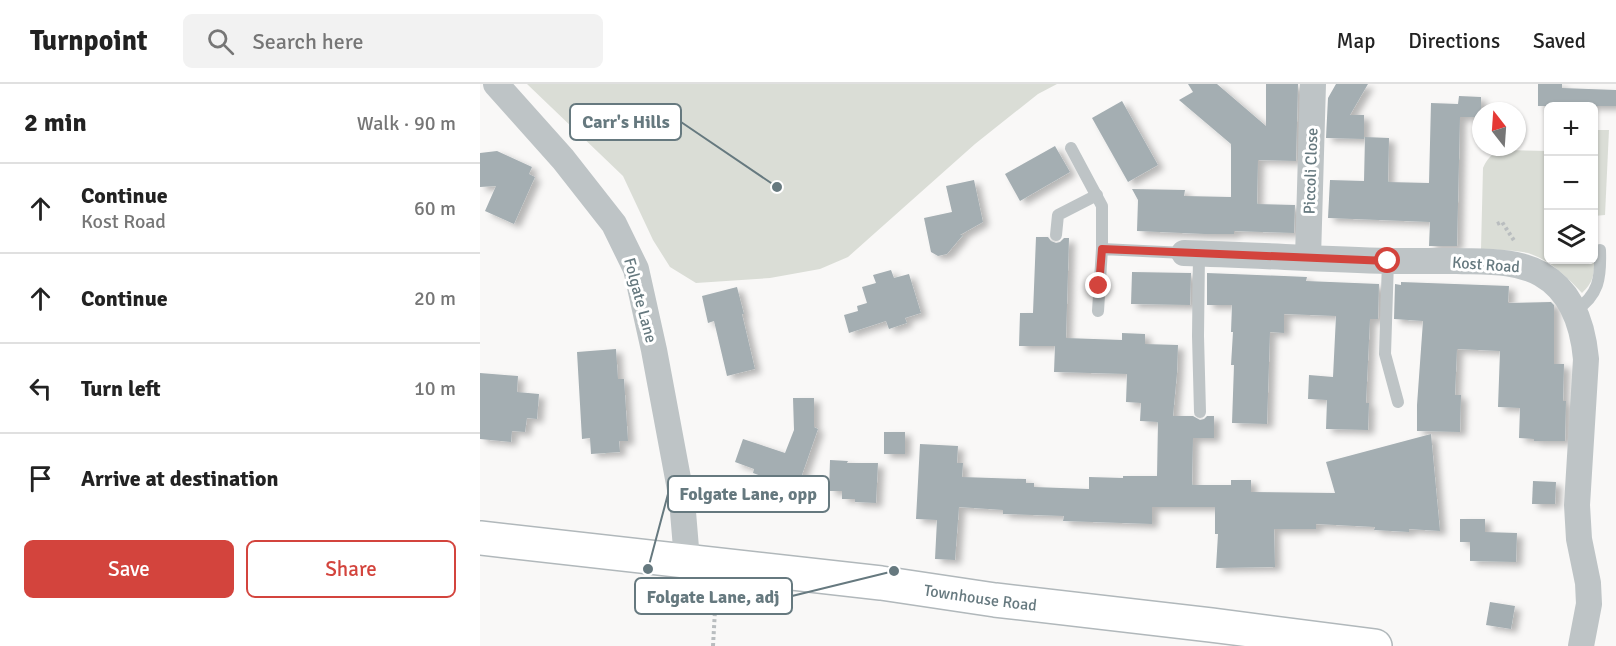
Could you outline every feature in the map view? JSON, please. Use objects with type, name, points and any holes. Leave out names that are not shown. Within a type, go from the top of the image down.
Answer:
[{"type":"street","name":"Folgate Lane","points":[[496,84],[563,159],[614,224],[636,269],[654,350],[682,500],[685,561]]},
{"type":"street","name":"Piccoli Close","points":[[1308,258],[1313,84]]},
{"type":"street","name":"Kost Road","points":[[1191,253],[1388,261],[1506,262],[1527,267],[1544,275],[1568,298],[1584,338],[1586,359],[1577,505],[1579,539],[1590,604],[1581,646]]},
{"type":"street","name":"Townhouse Road","points":[[480,538],[881,582],[995,600],[1375,646]]},
{"type":"lane","points":[[1071,148],[1102,206],[1098,311]]},
{"type":"lane","points":[[1056,235],[1058,215],[1097,195]]},
{"type":"lane","points":[[1102,249],[1191,253],[1198,336],[1200,412]]},
{"type":"lane","points":[[1575,311],[1593,295],[1599,282],[1600,250]]},
{"type":"lane","points":[[1388,261],[1384,354],[1398,402]]},
{"type":"path","points":[[713,646],[718,564]]},
{"type":"shaded area","points":[[527,84],[1057,84],[1038,94],[975,144],[848,257],[820,269],[770,278],[696,283],[670,267],[653,240],[623,176]]},
{"type":"shaded area","points":[[1598,130],[1609,130],[1605,215],[1598,216]]},
{"type":"shaded area","points":[[1526,151],[1544,151],[1544,260],[1517,251],[1481,249],[1483,168],[1491,156],[1526,156]]},
{"type":"shaded area","points":[[1550,264],[1594,264],[1592,279],[1582,293]]},
{"type":"building","points":[[1188,84],[1217,84],[1266,126],[1266,84],[1298,84],[1296,161],[1258,160],[1257,204],[1295,205],[1294,233],[1234,231],[1234,234],[1205,234],[1137,231],[1138,200],[1132,189],[1185,190],[1184,196],[1231,197],[1231,144],[1179,100],[1193,92]]},
{"type":"building","points":[[1336,84],[1368,84],[1350,115],[1364,115],[1364,139],[1326,138],[1328,98]]},
{"type":"building","points":[[1538,84],[1562,84],[1562,88],[1616,90],[1616,106],[1598,106],[1598,102],[1544,102],[1544,106],[1538,106]]},
{"type":"building","points":[[1459,96],[1481,97],[1481,102],[1472,102],[1472,117],[1460,117],[1457,246],[1429,246],[1430,222],[1328,218],[1330,180],[1364,181],[1365,137],[1389,138],[1388,182],[1429,183],[1431,103],[1458,104]]},
{"type":"building","points":[[1122,101],[1158,165],[1128,182],[1092,118]]},
{"type":"building","points":[[1055,146],[1070,172],[1020,201],[1005,174]]},
{"type":"building","points":[[497,151],[532,167],[529,174],[535,177],[514,224],[485,211],[496,186],[480,187],[480,153]]},
{"type":"building","points":[[974,180],[983,222],[960,235],[963,235],[947,254],[938,256],[931,252],[924,218],[952,212],[946,186]]},
{"type":"building","points":[[1036,237],[1048,237],[1056,243],[1069,238],[1066,338],[1122,340],[1122,333],[1145,334],[1145,344],[1178,345],[1173,416],[1193,416],[1200,420],[1207,416],[1214,416],[1214,438],[1193,438],[1192,485],[1231,485],[1231,480],[1251,480],[1251,492],[1335,493],[1326,462],[1431,434],[1440,531],[1409,529],[1409,532],[1374,530],[1375,527],[1316,524],[1316,529],[1274,529],[1275,567],[1216,568],[1218,534],[1215,534],[1215,507],[1152,507],[1152,524],[1063,521],[1064,516],[1003,514],[1003,510],[959,507],[955,560],[935,559],[937,520],[916,519],[920,444],[958,446],[957,463],[963,463],[962,477],[1026,479],[1026,483],[1034,483],[1034,487],[1089,489],[1089,477],[1157,476],[1158,422],[1140,421],[1141,403],[1126,402],[1127,374],[1054,372],[1055,346],[1019,346],[1020,313],[1033,313]]},
{"type":"building","points":[[891,270],[894,278],[909,274],[921,313],[905,318],[907,323],[889,329],[886,321],[849,333],[844,315],[858,311],[857,306],[867,303],[862,287],[876,283],[873,275]]},
{"type":"building","points":[[1132,272],[1191,273],[1190,305],[1131,304]]},
{"type":"building","points":[[1207,273],[1307,277],[1306,281],[1379,284],[1378,319],[1370,319],[1366,403],[1369,403],[1368,430],[1326,429],[1327,400],[1308,399],[1309,375],[1333,377],[1336,316],[1284,314],[1284,333],[1270,332],[1267,424],[1232,423],[1234,365],[1231,365],[1232,305],[1207,305]]},
{"type":"building","points":[[1401,282],[1509,286],[1508,303],[1551,302],[1554,305],[1554,364],[1564,364],[1565,441],[1534,441],[1534,439],[1519,438],[1520,408],[1498,407],[1500,351],[1457,349],[1455,395],[1461,395],[1460,432],[1417,431],[1423,321],[1394,319],[1395,284],[1401,285]]},
{"type":"building","points":[[737,287],[755,369],[727,376],[714,321],[708,323],[702,296]]},
{"type":"building","points":[[616,349],[618,379],[624,379],[628,441],[619,441],[620,452],[591,454],[590,438],[582,439],[577,352]]},
{"type":"building","points":[[480,373],[518,376],[517,392],[539,394],[537,419],[527,418],[525,432],[512,431],[511,442],[480,439]]},
{"type":"building","points":[[793,398],[814,398],[814,427],[818,429],[796,492],[779,486],[780,483],[753,473],[754,469],[735,462],[743,439],[785,453],[794,430]]},
{"type":"building","points":[[884,432],[905,432],[905,454],[884,454]]},
{"type":"building","points":[[830,460],[848,461],[847,463],[878,463],[876,503],[842,499],[842,491],[829,491]]},
{"type":"building","points":[[1533,481],[1556,482],[1555,504],[1532,504]]},
{"type":"building","points":[[1460,519],[1485,519],[1485,532],[1517,533],[1516,562],[1470,561],[1470,542],[1460,542]]},
{"type":"building","points":[[1490,602],[1515,606],[1511,629],[1486,625]]},
{"type":"place","name":"Carr's Hills","points":[[777,187]]},
{"type":"place","name":"Folgate Lane, opp","points":[[648,569]]},
{"type":"place","name":"Folgate Lane, adj","points":[[894,571]]},
{"type":"route","points":[[1099,286],[1102,249],[1388,261]]}]
